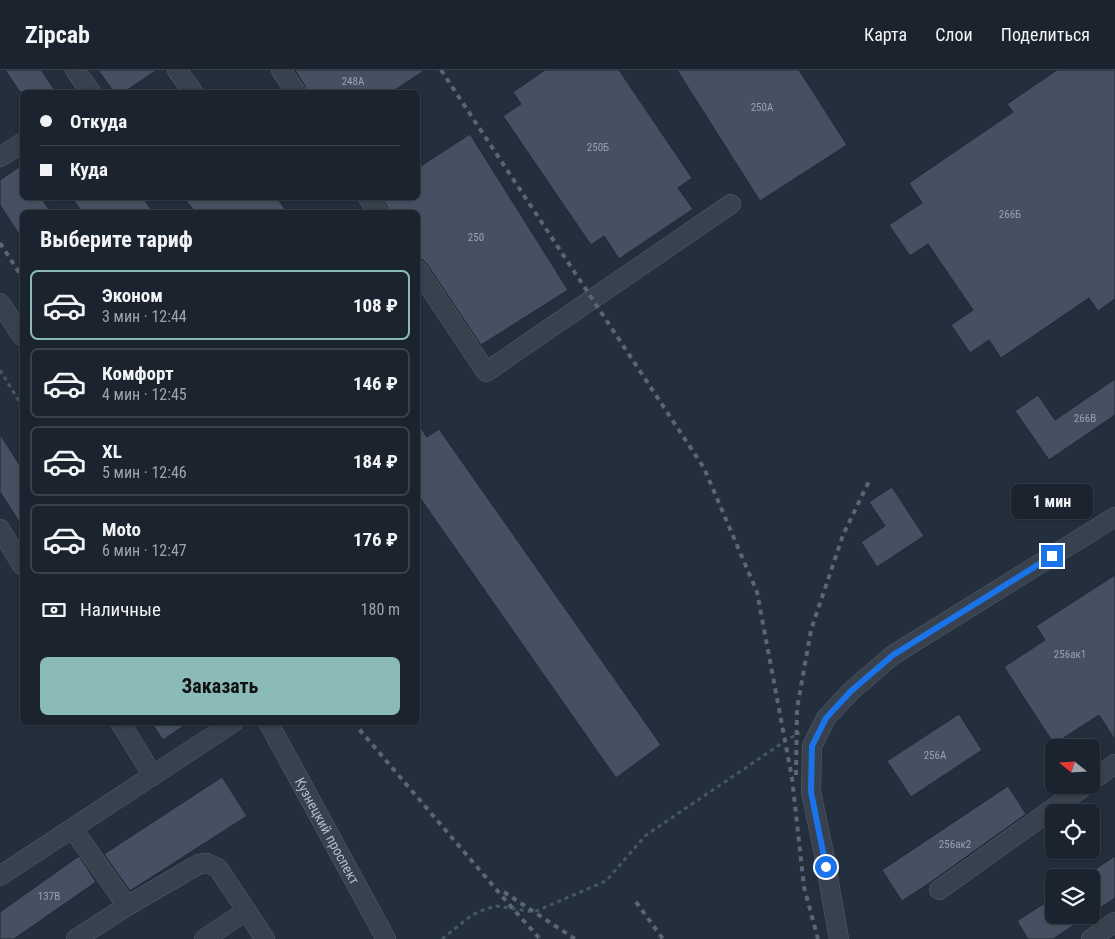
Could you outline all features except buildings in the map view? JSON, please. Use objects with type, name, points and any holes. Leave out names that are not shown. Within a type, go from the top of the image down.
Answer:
[{"type":"street","points":[[75,70],[90,90]]},
{"type":"street","points":[[177,70],[192,90]]},
{"type":"street","points":[[281,70],[295,90]]},
{"type":"street","points":[[0,157],[20,144]]},
{"type":"street","points":[[420,273],[486,372],[731,204]]},
{"type":"street","points":[[0,303],[20,333]]},
{"type":"street","points":[[839,939],[811,792],[812,746],[826,718],[851,691],[893,655],[1115,517]]},
{"type":"street","points":[[0,529],[20,562]]},
{"type":"street","points":[[122,725],[153,776]]},
{"type":"street","points":[[0,876],[230,725]]},
{"type":"street","name":"Кузнецкий проспект","points":[[270,725],[386,939]]},
{"type":"street","points":[[1100,775],[1115,764]]},
{"type":"street","points":[[939,890],[1073,794]]},
{"type":"street","points":[[73,829],[127,906]]},
{"type":"street","points":[[76,939],[127,906],[199,864],[207,863],[218,868],[264,939]]},
{"type":"street","points":[[204,939],[246,911]]},
{"type":"street","points":[[1092,939],[1115,922]]},
{"type":"path","points":[[0,370],[20,403]]},
{"type":"path","points":[[442,939],[472,915],[482,910],[496,906],[534,912],[606,881],[645,836],[785,741],[826,718]]},
{"type":"railway","points":[[441,70],[704,468],[757,592],[792,778],[804,887],[818,939]]},
{"type":"railway","points":[[0,243],[20,274]]},
{"type":"railway","points":[[796,775],[797,709],[811,630],[843,535],[870,479]]},
{"type":"railway","points":[[356,725],[540,939]]},
{"type":"railway","points":[[504,892],[575,939]]},
{"type":"railway","points":[[636,902],[663,939]]},
{"type":"route","points":[[826,867],[811,792],[812,746],[826,718],[851,691],[893,655],[1052,556]]}]
